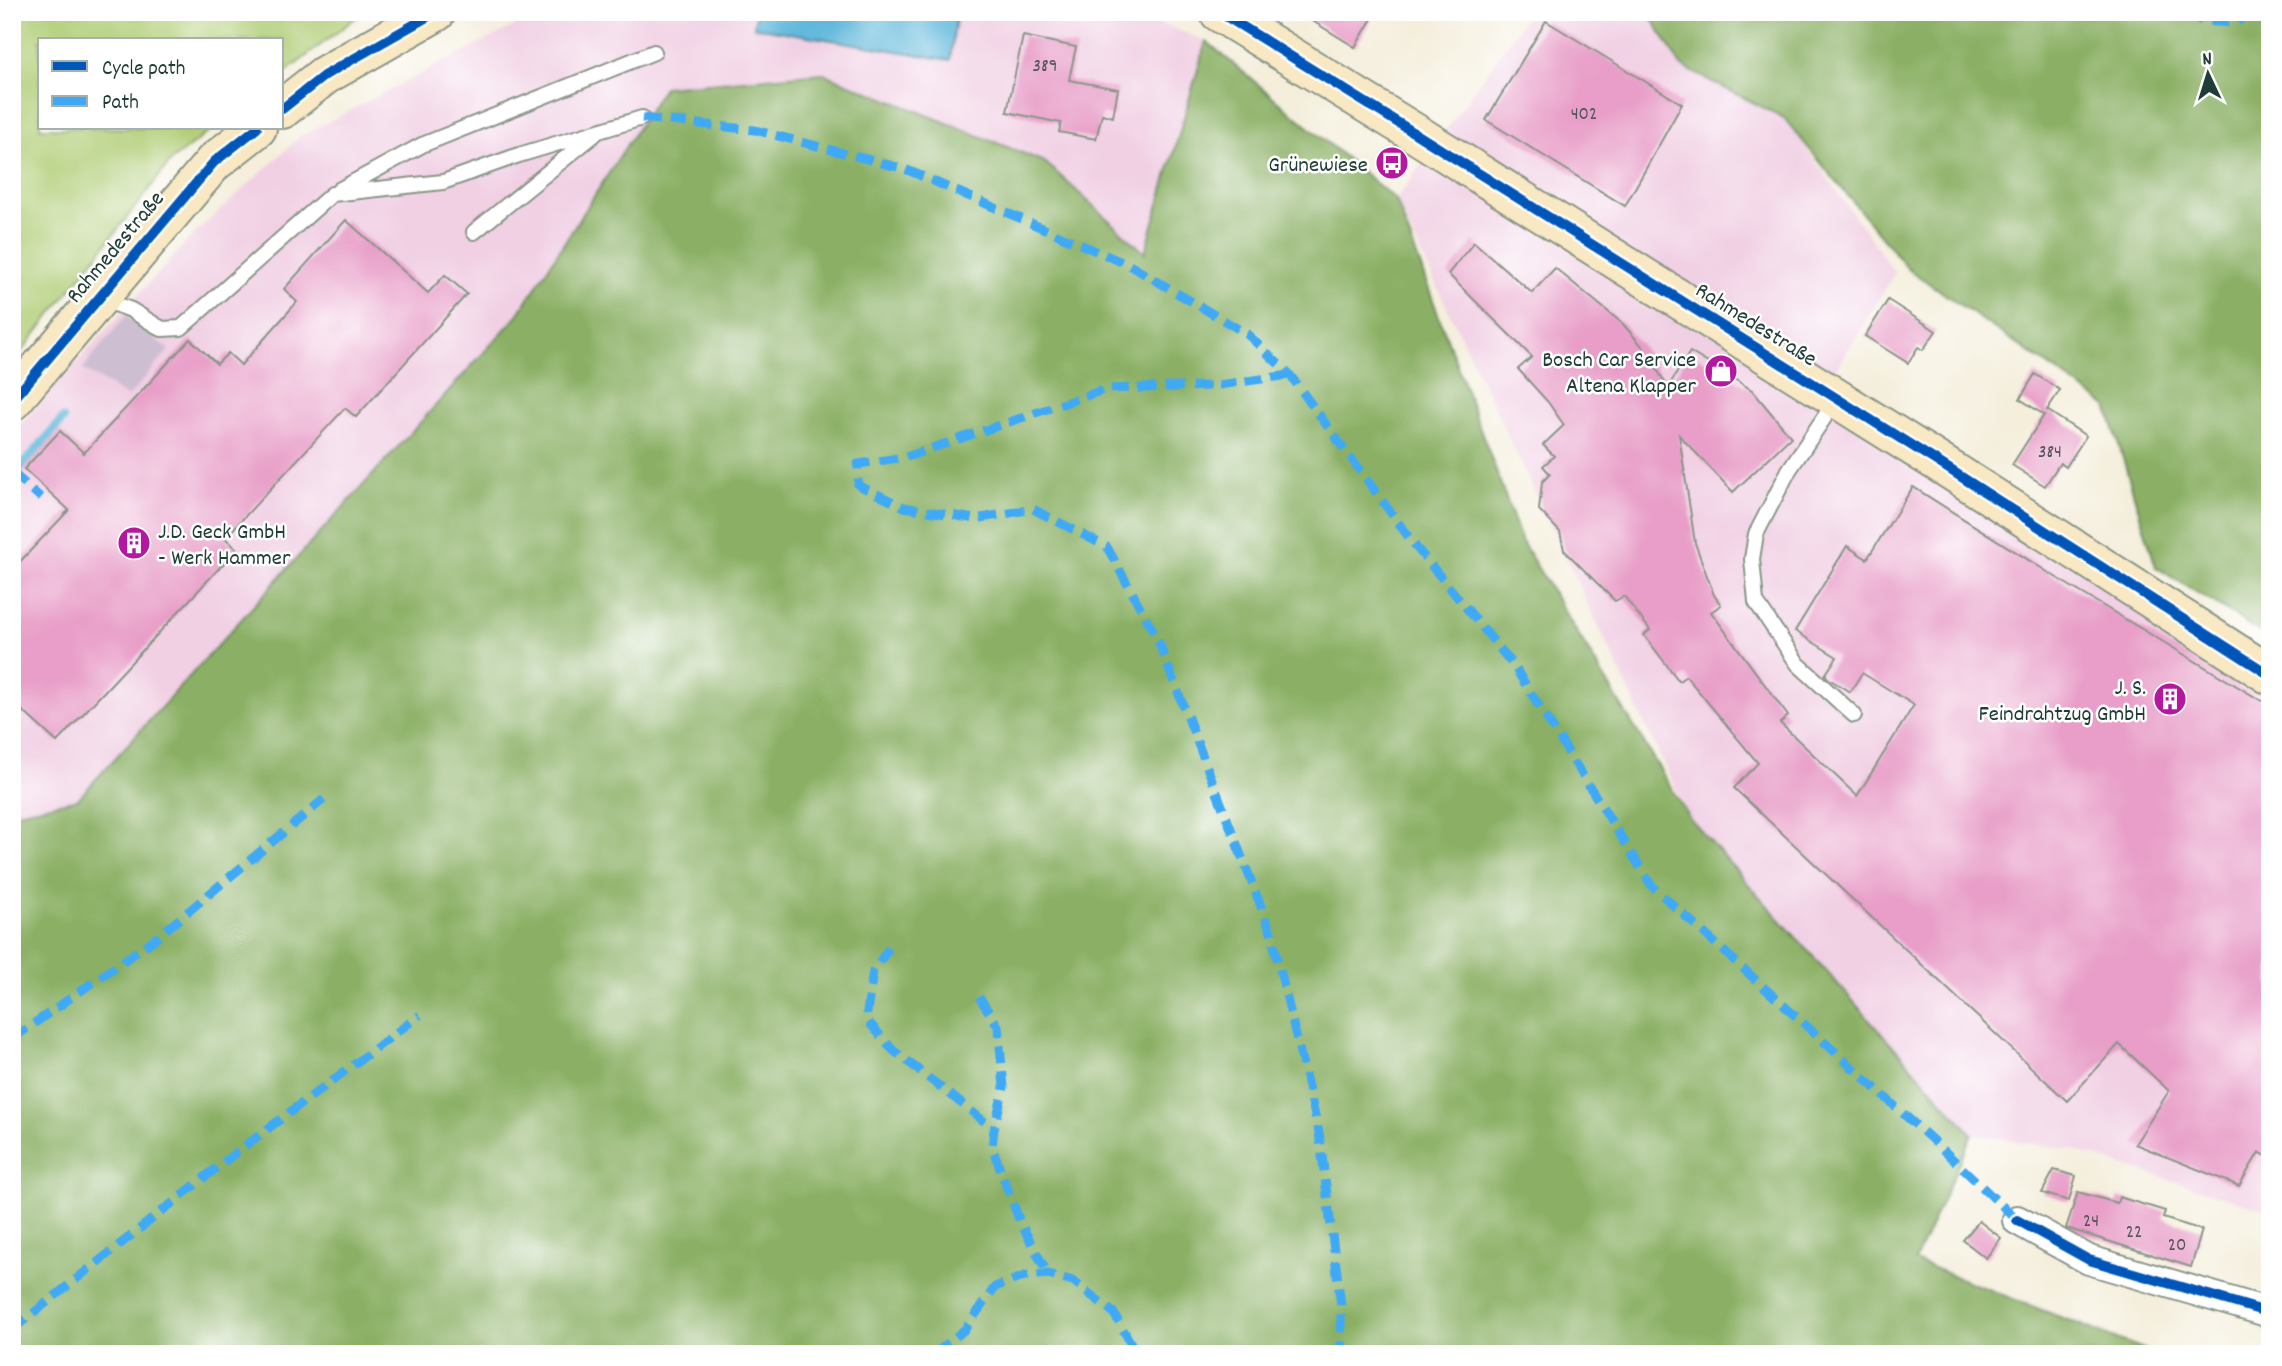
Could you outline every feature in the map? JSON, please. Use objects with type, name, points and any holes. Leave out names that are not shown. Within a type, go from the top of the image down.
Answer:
[{"type":"main road","points":[[284,106],[325,75],[436,12]]},
{"type":"main road","name":"Rahmedestraße","points":[[1228,15],[2270,675]]},
{"type":"main road","name":"Rahmedestraße","points":[[12,401],[214,162],[254,130]]},
{"type":"street","points":[[2017,1220],[2089,1260],[2270,1313]]},
{"type":"lane","points":[[98,298],[131,310],[162,329],[181,328],[332,194],[422,145],[654,52]]},
{"type":"lane","points":[[332,194],[443,182],[642,118]]},
{"type":"lane","points":[[474,232],[601,130]]},
{"type":"lane","points":[[1837,399],[1789,470],[1756,534],[1752,559],[1755,602],[1798,664],[1854,715]]},
{"type":"shaded area","points":[[547,12],[1130,12],[1206,41],[1146,253],[1045,162],[664,87],[518,314],[78,799],[12,813],[12,433],[193,235],[301,136],[504,31]]},
{"type":"shaded area","points":[[1530,12],[1648,12],[1681,66],[1784,117],[1895,273],[1820,396],[2270,686],[2270,1211],[2074,1150],[1972,1134],[1690,819],[1396,200]]},
{"type":"shaded area","points":[[126,316],[169,350],[128,397],[82,369]]},
{"type":"green space","points":[[12,12],[363,12],[284,73],[284,38],[38,38],[38,130],[211,130],[172,160],[12,364]]},
{"type":"green space","points":[[1648,12],[2270,12],[2270,638],[2156,567],[2107,406],[1908,269],[1784,118],[1681,66]]},
{"type":"green space","points":[[1206,41],[1396,200],[1522,542],[1690,819],[1972,1134],[1915,1261],[2156,1354],[12,1354],[12,813],[78,799],[518,315],[664,87],[822,73],[1045,162],[1145,253]]},
{"type":"water","points":[[756,12],[957,12],[950,60],[754,27]]},
{"type":"building","points":[[1298,12],[1376,12],[1355,47]]},
{"type":"building","points":[[1546,21],[1682,104],[1625,206],[1486,120]]},
{"type":"building","points":[[1023,36],[1076,47],[1069,80],[1118,89],[1113,117],[1102,114],[1096,139],[1059,132],[1061,123],[1007,112]]},
{"type":"building","name":"J.D. Geck GmbH - Werk Hammer","points":[[346,220],[428,293],[445,275],[467,294],[356,417],[345,408],[225,538],[237,549],[57,742],[12,701],[12,570],[69,510],[24,469],[60,431],[84,453],[190,339],[217,364],[228,353],[241,365],[297,302],[284,289]]},
{"type":"building","points":[[1474,242],[1532,293],[1555,268],[1623,324],[1642,346],[1668,387],[1690,352],[1752,390],[1791,437],[1733,492],[1679,435],[1695,543],[1714,595],[1721,605],[1711,612],[1788,716],[1780,723],[1857,796],[1914,705],[1862,673],[1850,692],[1829,679],[1825,675],[1837,657],[1795,631],[1847,546],[1867,559],[1913,487],[2065,583],[2270,706],[2270,1158],[2259,1152],[2239,1186],[2135,1144],[2169,1091],[2119,1044],[2067,1101],[1734,788],[1758,763],[1686,676],[1679,681],[1644,635],[1650,630],[1624,596],[1615,601],[1564,550],[1560,532],[1539,510],[1542,482],[1550,474],[1543,466],[1554,456],[1543,445],[1564,425],[1548,402],[1518,369],[1532,357],[1448,274]]},
{"type":"building","points":[[1888,300],[1936,331],[1923,350],[1918,347],[1908,363],[1865,336]]},
{"type":"building","points":[[2035,374],[2060,390],[2047,410],[2086,436],[2066,467],[2060,463],[2045,486],[2012,465],[2044,415],[2020,399]]},
{"type":"building","points":[[2054,1170],[2076,1176],[2069,1201],[2042,1193]]},
{"type":"building","points":[[2078,1192],[2117,1203],[2119,1197],[2165,1211],[2163,1218],[2202,1230],[2191,1267],[2066,1228]]},
{"type":"building","points":[[1979,1221],[2001,1238],[1986,1258],[1963,1240]]},
{"type":"waterway","points":[[19,470],[63,419]]},
{"type":"marked path","points":[[2186,12],[2202,21],[2236,23],[2250,12]]},
{"type":"marked path","points":[[642,118],[755,130],[905,169],[1131,266],[1247,334],[1290,375],[1416,547],[1514,666],[1652,886],[2017,1220]]},
{"type":"marked path","points":[[1290,375],[1211,386],[1106,389],[906,457],[858,464],[858,485],[904,507],[975,519],[1033,509],[1107,547],[1157,638],[1271,932],[1319,1132],[1341,1305],[1341,1354]]},
{"type":"marked path","points":[[12,472],[41,498]]},
{"type":"marked path","points":[[12,1039],[156,938],[324,799]]},
{"type":"marked path","points":[[889,948],[873,971],[866,1019],[893,1050],[994,1129],[992,1147],[1020,1222],[1048,1274]]},
{"type":"marked path","points":[[979,997],[998,1026],[1004,1087],[994,1129]]},
{"type":"marked path","points":[[12,1330],[234,1154],[420,1015]]},
{"type":"marked path","points":[[935,1354],[965,1329],[995,1287],[1025,1276],[1048,1274],[1073,1281],[1113,1312],[1137,1354]]},
{"type":"cycle path","points":[[284,107],[325,75],[436,12]]},
{"type":"cycle path","points":[[1219,12],[1949,469],[2270,675]]},
{"type":"cycle path","points":[[12,401],[214,162],[254,130]]},
{"type":"cycle path","points":[[2017,1220],[2089,1260],[2270,1313]]},
{"type":"place","name":"Grünewiese","points":[[1392,163]]},
{"type":"place","name":"Bosch Car Service Altena Klapper","points":[[1721,371]]},
{"type":"place","name":"J.D. Geck GmbH - Werk Hammer","points":[[134,543]]},
{"type":"place","name":"J. S. Feindrahtzug GmbH","points":[[2170,699]]}]
